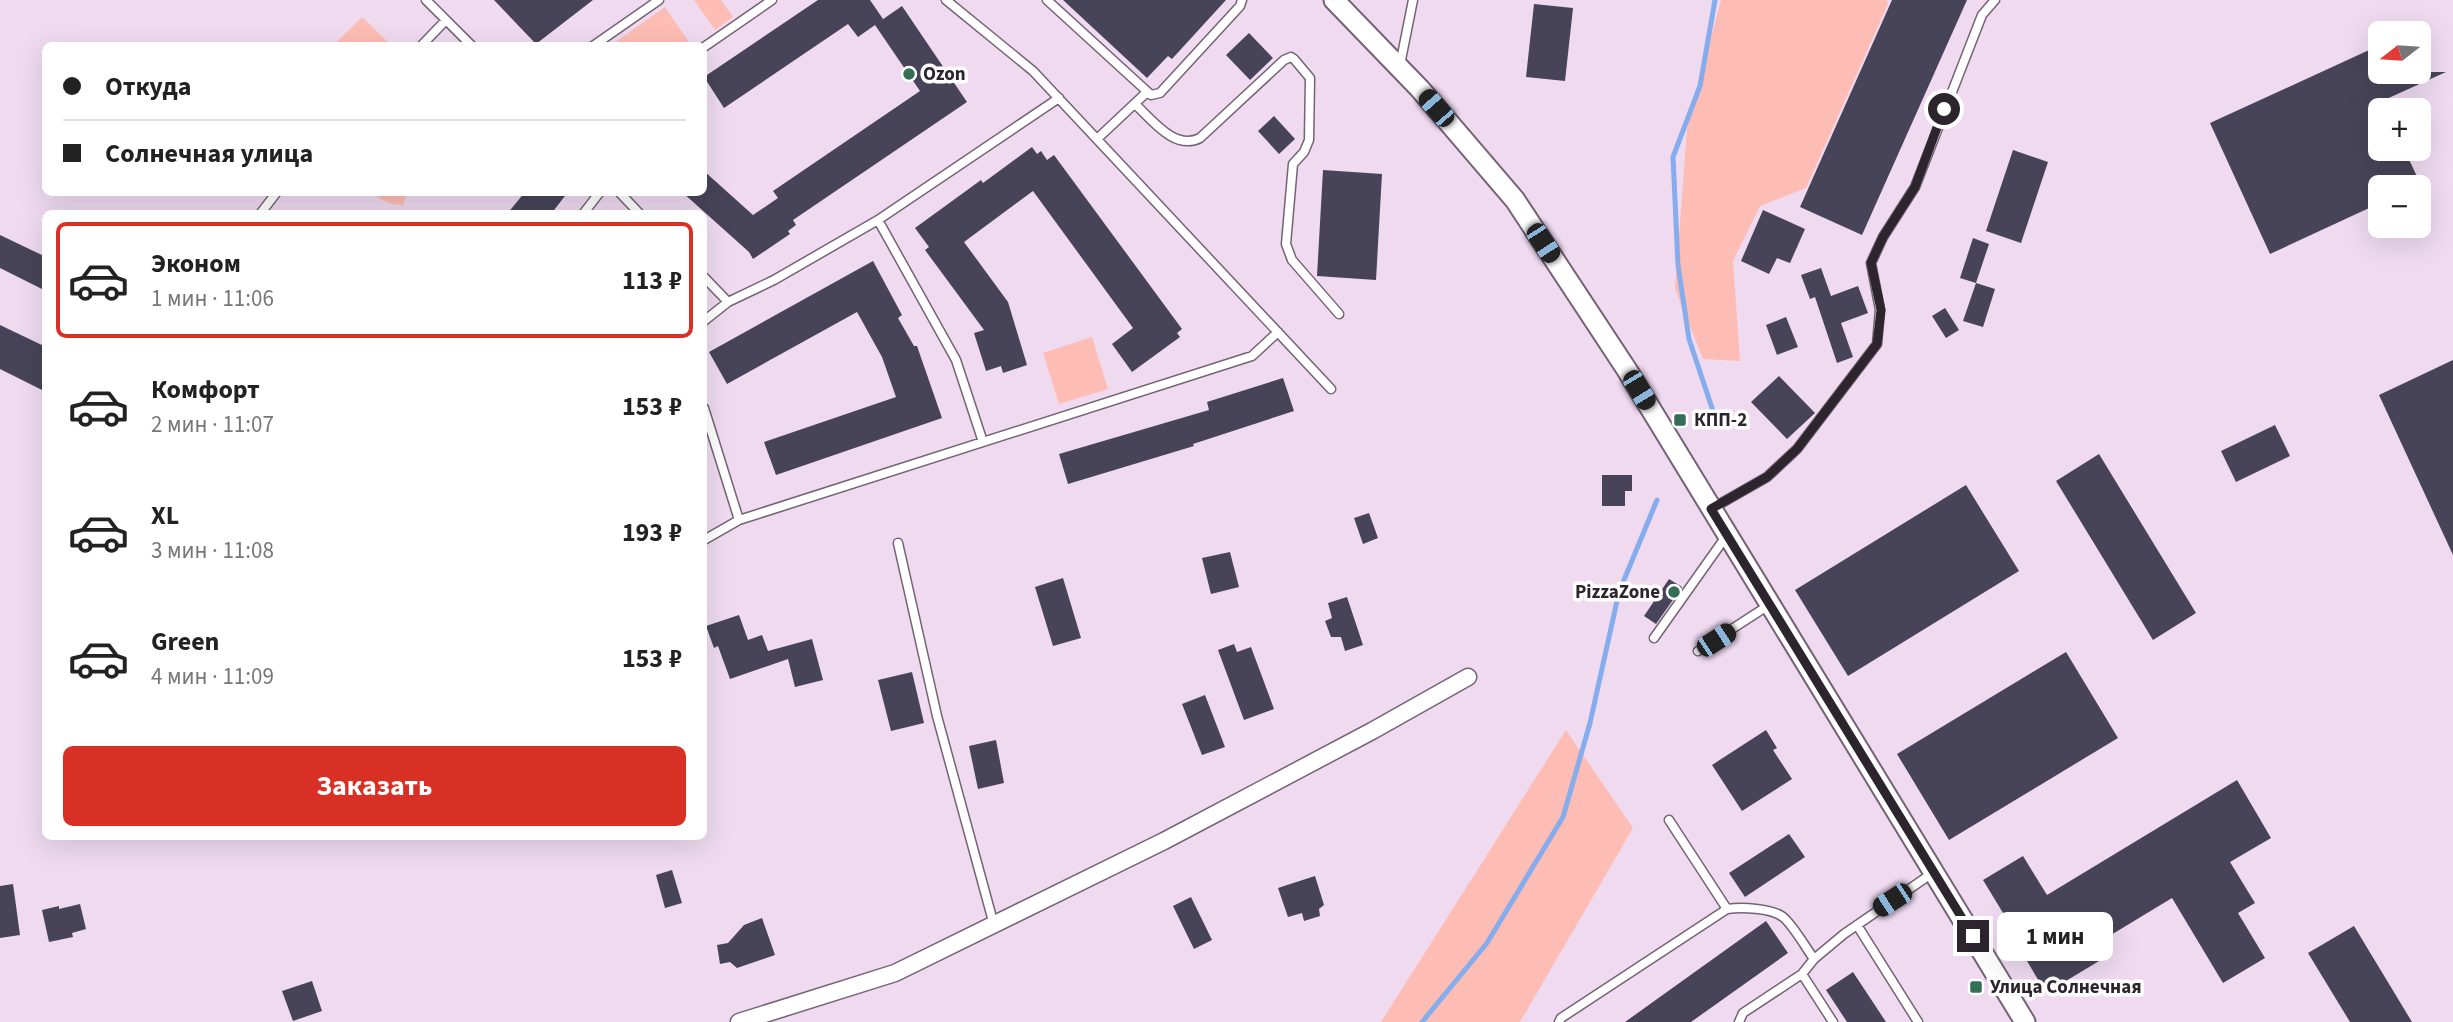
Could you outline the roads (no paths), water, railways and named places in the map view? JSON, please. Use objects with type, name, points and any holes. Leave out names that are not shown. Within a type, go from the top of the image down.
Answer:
[{"type":"street","points":[[1334,0],[1399,67],[1516,200],[1627,370],[2025,1022]]},
{"type":"street","points":[[739,1022],[895,973],[1164,841],[1468,677]]},
{"type":"lane","points":[[426,0],[468,42]]},
{"type":"lane","points":[[599,42],[659,0]]},
{"type":"lane","points":[[707,45],[772,0]]},
{"type":"lane","points":[[946,0],[1033,71],[1331,389]]},
{"type":"lane","points":[[1047,0],[1151,95],[1160,93],[1240,6],[1242,0]]},
{"type":"lane","points":[[1399,67],[1413,0]]},
{"type":"lane","points":[[1711,509],[1767,477],[1797,449],[1877,344],[1881,310],[1871,263],[1883,237],[1915,187],[1982,15],[1995,0]]},
{"type":"lane","points":[[425,42],[446,20]]},
{"type":"lane","points":[[1135,104],[1170,137],[1187,142],[1194,141],[1284,60],[1291,57],[1294,59],[1311,83],[1309,141],[1304,152],[1293,164],[1286,244],[1292,260],[1339,314]]},
{"type":"lane","points":[[1097,139],[1147,93]]},
{"type":"lane","points":[[707,319],[728,302],[774,280],[878,220],[1059,98]]},
{"type":"lane","points":[[263,210],[274,196]]},
{"type":"lane","points":[[586,210],[597,196]]},
{"type":"lane","points":[[623,196],[636,210]]},
{"type":"lane","points":[[878,220],[957,360],[983,442]]},
{"type":"lane","points":[[707,280],[728,302]]},
{"type":"lane","points":[[707,538],[739,520],[1252,356],[1278,332]]},
{"type":"lane","points":[[707,418],[739,520]]},
{"type":"lane","points":[[1654,639],[1727,535]]},
{"type":"lane","points":[[898,543],[937,716],[995,925]]},
{"type":"lane","points":[[1699,651],[1770,604]]},
{"type":"lane","points":[[1669,820],[1727,908]]},
{"type":"lane","points":[[1739,1022],[1743,1013],[1802,974],[1814,959],[1857,925],[1934,872]]},
{"type":"lane","points":[[1559,1022],[1561,1018],[1727,908],[1771,912],[1784,917],[1814,959]]},
{"type":"lane","points":[[1857,925],[1918,1022]]},
{"type":"lane","points":[[1802,974],[1833,1022]]},
{"type":"waterway","points":[[1714,414],[1689,339],[1678,265],[1673,157],[1700,86],[1715,0]]},
{"type":"waterway","points":[[1422,1022],[1487,943],[1563,817],[1590,723],[1619,592],[1657,500]]},
{"type":"place","name":"Ozon","points":[[909,74]]},
{"type":"place","name":"КПП-2","points":[[1680,420]]},
{"type":"place","name":"PizzaZone","points":[[1674,592]]},
{"type":"place","name":"Улица Солнечная","points":[[1976,987]]}]
